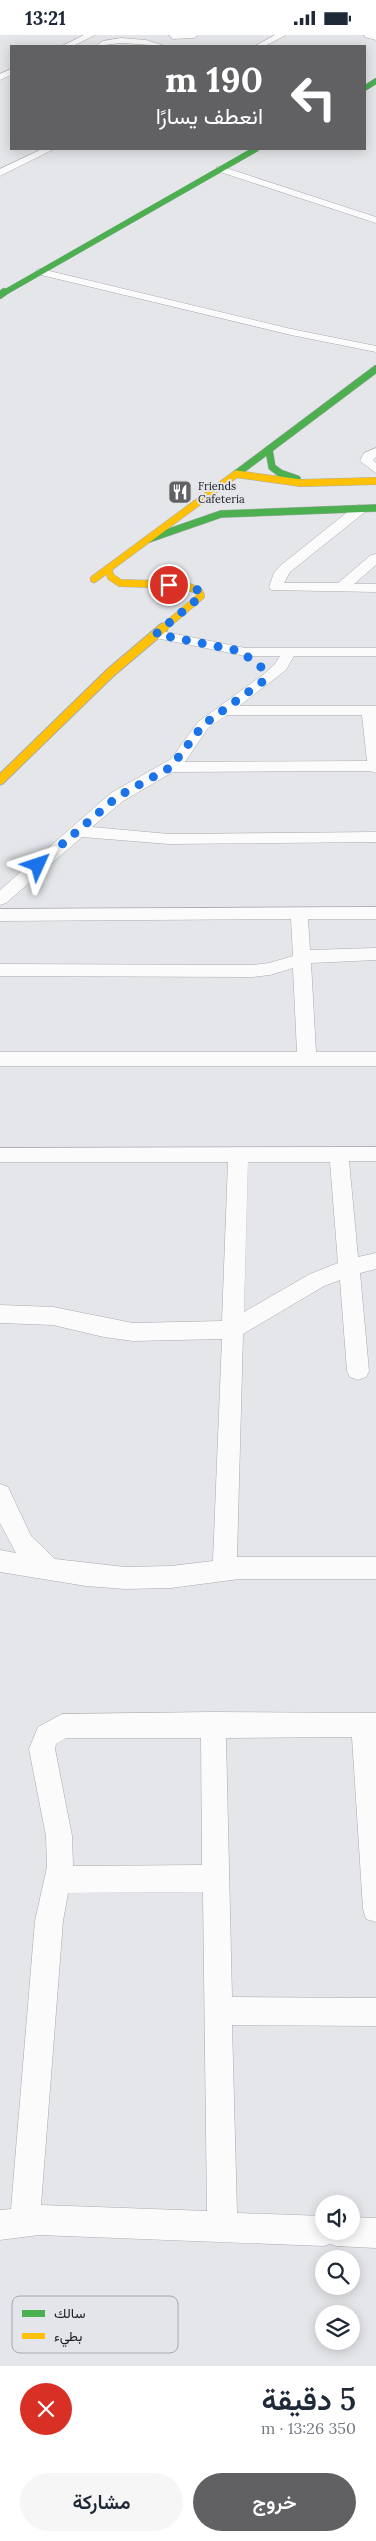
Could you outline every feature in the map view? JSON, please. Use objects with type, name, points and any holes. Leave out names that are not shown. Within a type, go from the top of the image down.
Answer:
[{"type":"main road","points":[[0,295],[254,150]]},
{"type":"main road","points":[[0,780],[110,673],[198,601],[201,594],[193,587],[184,585],[94,585],[93,580],[376,369]]},
{"type":"main road","points":[[269,450],[268,461],[270,467],[287,477],[315,481],[376,481]]},
{"type":"main road","points":[[234,475],[301,483],[376,481]]},
{"type":"main road","points":[[234,475],[257,488],[320,495]]},
{"type":"main road","points":[[188,511],[223,498]]},
{"type":"main road","points":[[149,539],[170,533],[197,519],[220,514],[376,508]]},
{"type":"main road","points":[[108,569],[113,580],[138,585]]},
{"type":"street","points":[[68,45],[91,35]]},
{"type":"street","points":[[173,36],[194,35]]},
{"type":"street","points":[[261,45],[282,35]]},
{"type":"street","points":[[368,35],[376,37]]},
{"type":"street","points":[[102,45],[118,41],[152,45]]},
{"type":"street","points":[[0,173],[47,150]]},
{"type":"street","points":[[220,169],[376,220]]},
{"type":"street","points":[[41,272],[291,332],[376,349]]},
{"type":"street","points":[[376,452],[368,456],[366,461],[376,469]]},
{"type":"street","points":[[360,509],[285,569],[281,573],[276,587],[376,588]]},
{"type":"street","points":[[342,587],[376,558]]},
{"type":"street","points":[[156,634],[240,651],[289,653],[376,652]]},
{"type":"street","points":[[240,651],[261,667],[264,675],[262,682]]},
{"type":"street","points":[[0,899],[123,792],[171,767],[197,732],[222,710],[280,667],[289,653]]},
{"type":"street","points":[[171,767],[376,767],[373,711],[222,710]]},
{"type":"street","points":[[76,831],[169,839],[376,837]]},
{"type":"street","points":[[0,915],[376,913]]},
{"type":"street","points":[[299,914],[307,1059]]},
{"type":"street","points":[[0,970],[252,971],[270,969],[302,958],[338,953],[376,954]]},
{"type":"street","points":[[0,1059],[376,1059]]},
{"type":"street","points":[[0,1155],[376,1154]]},
{"type":"street","points":[[225,1569],[231,1330],[238,1155]]},
{"type":"street","points":[[339,1155],[358,1371]]},
{"type":"street","points":[[0,1314],[53,1316],[104,1328],[133,1332],[231,1330],[317,1280],[349,1267],[376,1261]]},
{"type":"street","points":[[0,1494],[12,1527],[21,1543],[33,1558],[48,1568]]},
{"type":"street","points":[[0,1561],[96,1576],[148,1579],[225,1569],[376,1568]]},
{"type":"street","points":[[213,1724],[222,2227]]},
{"type":"street","points":[[315,2231],[13,2223],[49,1921],[60,1867],[60,1843],[42,1749],[47,1735],[62,1726],[213,1724],[370,1725],[376,1909]]},
{"type":"street","points":[[58,1880],[216,1878]]},
{"type":"street","points":[[218,2011],[376,2012]]},
{"type":"street","points":[[360,2232],[376,2233]]},
{"type":"traffic: fast","points":[[366,87],[376,81]]},
{"type":"traffic: fast","points":[[0,295],[254,150]]},
{"type":"traffic: fast","points":[[236,474],[376,369]]},
{"type":"traffic: fast","points":[[269,450],[272,467],[280,473],[297,479]]},
{"type":"traffic: fast","points":[[149,539],[221,514],[376,508]]},
{"type":"traffic: slow","points":[[94,579],[236,474],[301,483],[376,481]]},
{"type":"traffic: slow","points":[[0,780],[110,673],[201,596],[199,591],[184,585],[120,583],[111,577],[108,569]]},
{"type":"place","name":"Friends Cafeteria","points":[[180,492]]},
{"type":"route","points":[[38,865],[123,792],[171,767],[177,762],[203,725],[264,679],[263,671],[258,663],[240,651],[221,649],[156,634],[198,601],[201,596],[199,591],[193,587],[169,585]]}]
